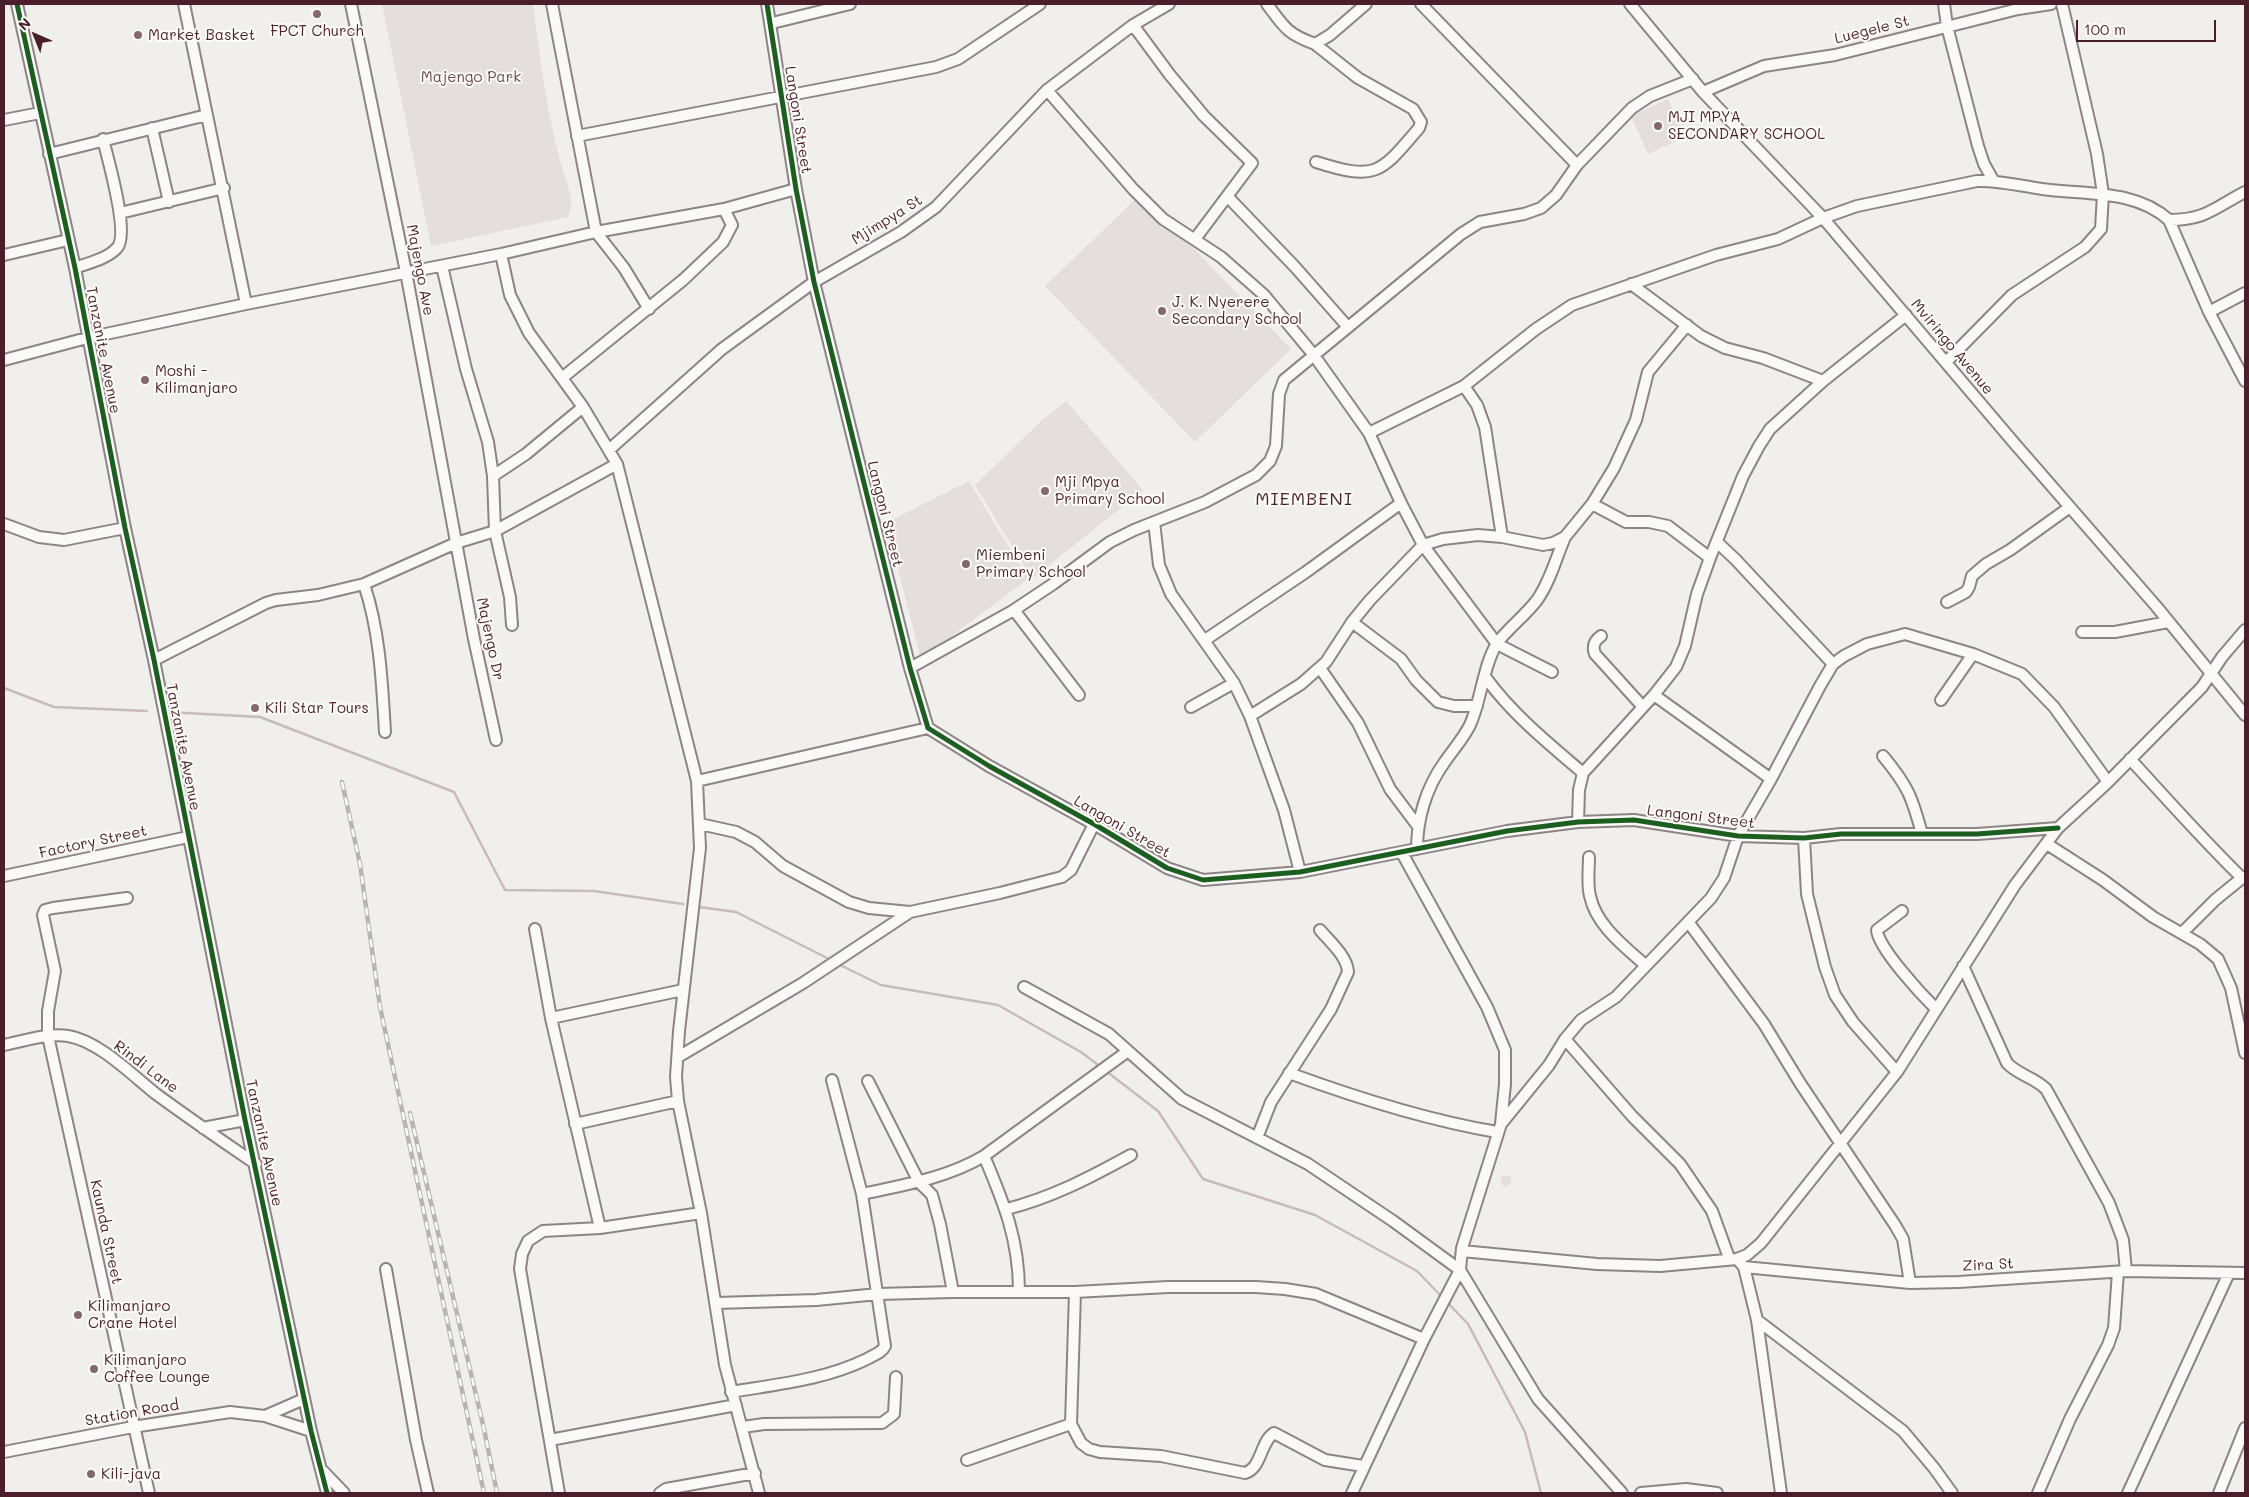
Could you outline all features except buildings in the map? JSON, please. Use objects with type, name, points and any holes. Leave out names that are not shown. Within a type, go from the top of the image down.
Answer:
[{"type":"street","name":"Tanzanite Avenue","points":[[17,4],[75,268],[87,338],[125,528],[154,660],[245,1120],[256,1164],[311,1431],[323,1470],[327,1493]]},
{"type":"street","points":[[184,4],[224,188],[246,304]]},
{"type":"street","name":"Majengo Ave","points":[[351,4],[406,272],[456,543]]},
{"type":"street","points":[[552,4],[596,232],[624,268],[649,309]]},
{"type":"street","name":"Langoni Street","points":[[767,4],[772,23],[781,97],[796,189],[814,282],[910,668],[928,728],[989,766],[1094,824],[1166,868],[1203,880],[1300,872],[1402,853],[1507,830],[1578,822],[1634,820],[1738,836],[1804,838],[1841,834],[1978,834],[2058,828]]},
{"type":"street","points":[[772,23],[850,4]]},
{"type":"street","points":[[577,136],[936,67],[965,54],[1040,4]]},
{"type":"street","name":"Mjimpya St","points":[[610,449],[711,357],[814,282],[901,232],[936,206],[1048,90],[1133,25],[1151,8],[1169,4]]},
{"type":"street","points":[[1267,4],[1285,28],[1294,36],[1315,44],[1358,78],[1413,109],[1422,122],[1420,128],[1390,162],[1382,168],[1368,172],[1340,170],[1316,162]]},
{"type":"street","points":[[1315,44],[1330,35],[1366,4]]},
{"type":"street","points":[[1421,4],[1577,165]]},
{"type":"street","name":"Mviringo Avenue","points":[[1630,4],[1703,92],[1823,218],[2156,606],[2245,715]]},
{"type":"street","points":[[1944,4],[1947,26],[1978,146],[1984,164],[1993,180]]},
{"type":"street","name":"Luegele St","points":[[1703,92],[1764,66],[1834,55],[2018,9],[2051,4]]},
{"type":"street","points":[[1946,362],[2012,295],[2085,248],[2101,229],[2103,194],[2096,154],[2062,4]]},
{"type":"street","points":[[1133,25],[1170,75],[1204,116],[1252,163],[1195,239]]},
{"type":"street","points":[[910,668],[1014,610],[1110,542],[1230,490],[1256,475],[1270,461],[1276,446],[1279,394],[1284,380],[1313,354],[1461,234],[1480,222],[1524,214],[1541,208],[1556,195],[1577,165],[1632,108],[1650,96],[1693,79]]},
{"type":"street","points":[[1048,90],[1133,189],[1162,219],[1221,257],[1264,295],[1313,354],[1369,433],[1401,503],[1423,545],[1496,644],[1552,672]]},
{"type":"street","points":[[4,120],[40,112]]},
{"type":"street","points":[[49,154],[103,139],[207,115]]},
{"type":"street","points":[[152,128],[169,202]]},
{"type":"street","points":[[75,268],[106,256],[116,249],[121,242],[120,214],[103,139]]},
{"type":"street","points":[[1369,433],[1464,386],[1555,315],[1572,305],[1716,256],[1778,239],[1823,218],[1857,206],[1977,181],[1993,180],[2043,189],[2103,194],[2149,205],[2169,220],[2209,312],[2245,381]]},
{"type":"street","points":[[120,214],[224,188]]},
{"type":"street","points":[[4,360],[87,338],[246,304],[501,254],[596,232],[724,209],[796,189]]},
{"type":"street","points":[[2169,220],[2189,220],[2204,216],[2245,192]]},
{"type":"street","points":[[1228,197],[1296,268],[1347,326]]},
{"type":"street","points":[[562,378],[649,309],[723,242],[732,226],[724,209]]},
{"type":"street","points":[[4,255],[68,240]]},
{"type":"street","points":[[501,254],[510,295],[529,333],[583,407],[610,449],[617,464],[698,781],[700,824],[698,877],[683,990],[676,1077],[678,1101],[701,1213],[724,1365],[759,1493]]},
{"type":"street","points":[[442,266],[466,369],[488,442],[493,476],[495,531],[510,597],[512,625]]},
{"type":"street","points":[[1631,284],[1701,336],[1725,348],[1763,358],[1823,381]]},
{"type":"street","points":[[2209,312],[2245,293]]},
{"type":"street","points":[[1578,822],[1579,790],[1583,773],[1654,695],[1676,667],[1685,646],[1698,594],[1716,542],[1743,476],[1759,446],[1770,429],[1823,381],[1906,315]]},
{"type":"street","points":[[1417,849],[1417,825],[1435,776],[1470,726],[1486,678],[1489,660],[1496,644],[1536,600],[1545,586],[1565,537],[1592,504],[1614,468],[1636,420],[1648,372],[1687,324]]},
{"type":"street","points":[[1464,386],[1477,405],[1485,427],[1502,536]]},
{"type":"street","points":[[493,476],[526,454],[583,407]]},
{"type":"street","points":[[154,660],[266,603],[276,600],[318,596],[364,584],[456,543],[495,531],[617,464]]},
{"type":"street","points":[[1205,640],[1306,572],[1401,503]]},
{"type":"street","points":[[1592,504],[1626,522],[1649,522],[1668,526],[1710,558]]},
{"type":"street","points":[[1947,602],[1966,592],[1969,587],[1969,581],[1975,572],[2070,507]]},
{"type":"street","points":[[1154,522],[1159,565],[1171,594],[1234,683],[1250,716],[1284,810],[1300,872]]},
{"type":"street","points":[[4,524],[40,537],[64,540],[125,528]]},
{"type":"street","points":[[1250,716],[1301,684],[1320,668],[1374,594],[1423,545],[1443,539],[1478,535],[1502,536],[1543,545],[1553,543],[1565,537]]},
{"type":"street","points":[[1716,542],[1736,560],[1833,664]]},
{"type":"street","name":"Majengo Dr","points":[[456,543],[496,740]]},
{"type":"street","points":[[364,584],[372,607],[380,660],[385,732]]},
{"type":"street","points":[[1014,610],[1080,695]]},
{"type":"street","points":[[1352,622],[1401,659],[1416,680],[1438,702],[1454,706],[1477,706]]},
{"type":"street","points":[[2082,632],[2133,630],[2168,622]]},
{"type":"street","points":[[1462,1251],[1587,1263],[1660,1266],[1747,1255],[1761,1243],[1897,1072],[2015,885],[2058,828],[2108,782],[2202,687],[2222,657],[2245,630]]},
{"type":"street","points":[[1499,1128],[1550,1066],[1564,1039],[1581,1020],[1616,997],[1711,898],[1724,878],[1738,836],[1833,664],[1844,656],[1868,644],[1888,637],[1905,634],[1972,654],[2022,674],[2054,707],[2108,782]]},
{"type":"street","points":[[1601,636],[1595,641],[1593,648],[1595,654],[1643,707]]},
{"type":"street","points":[[1941,700],[1972,654]]},
{"type":"street","points":[[1320,668],[1358,723],[1390,789],[1417,825]]},
{"type":"street","points":[[1486,678],[1501,699],[1531,730],[1583,773]]},
{"type":"street","points":[[1191,708],[1234,683]]},
{"type":"street","points":[[1654,695],[1771,779]]},
{"type":"street","points":[[698,781],[928,728]]},
{"type":"street","points":[[1883,756],[1901,778],[1910,793],[1922,834]]},
{"type":"street","points":[[2130,759],[2180,811],[2212,849],[2244,877],[2215,900],[2182,933]]},
{"type":"street","points":[[700,824],[736,832],[756,842],[783,866],[849,902],[869,908],[910,912],[992,895],[1062,876],[1071,870],[1094,824]]},
{"type":"street","name":"Factory Street","points":[[4,876],[188,837]]},
{"type":"street","points":[[1804,838],[1807,894],[1825,967],[1835,995],[1853,1022],[1897,1072]]},
{"type":"street","points":[[2047,844],[2103,880],[2153,917],[2212,953],[2224,968],[2231,988],[2244,1038],[2245,1053]]},
{"type":"street","points":[[1352,1493],[1424,1339],[1460,1270],[1462,1251],[1499,1128],[1506,1068],[1505,1050],[1487,1007],[1402,853]]},
{"type":"street","points":[[1589,857],[1589,894],[1597,915],[1610,933],[1645,965]]},
{"type":"street","name":"Kaunda Street","points":[[127,898],[45,910],[43,919],[55,971],[48,1012],[48,1036],[149,1493]]},
{"type":"street","points":[[1902,911],[1877,930],[1878,935],[1892,958],[1918,991],[1936,1009]]},
{"type":"street","points":[[678,1058],[803,984],[910,912]]},
{"type":"street","points":[[1689,923],[1764,1024],[1839,1143],[1903,1239],[1910,1282]]},
{"type":"street","points":[[535,930],[551,1018],[600,1228]]},
{"type":"street","points":[[1257,1138],[1271,1102],[1331,1009],[1348,972],[1347,965],[1339,952],[1320,930]]},
{"type":"street","points":[[1963,966],[2007,1063],[2014,1070],[2039,1082],[2046,1089],[2104,1194],[2123,1240],[2122,1272],[2114,1328],[2108,1345],[2070,1419],[2038,1493]]},
{"type":"street","points":[[1024,987],[1109,1034],[1182,1099],[1308,1164],[1393,1221],[1460,1270],[1538,1400],[1622,1493]]},
{"type":"street","points":[[551,1018],[683,990]]},
{"type":"street","name":"Rindi Lane","points":[[4,1046],[48,1036],[68,1036],[85,1042],[107,1055],[203,1128],[256,1164]]},
{"type":"street","points":[[1564,1039],[1632,1116],[1680,1164],[1712,1211],[1733,1258],[1744,1267],[1757,1320],[1781,1493]]},
{"type":"street","points":[[862,1194],[919,1182],[965,1168],[1128,1051]]},
{"type":"street","points":[[1290,1073],[1332,1089],[1448,1124],[1499,1128]]},
{"type":"street","points":[[731,1392],[817,1378],[880,1352],[885,1346],[862,1194],[832,1080]]},
{"type":"street","points":[[868,1081],[919,1182],[932,1196],[940,1224],[953,1292]]},
{"type":"street","points":[[575,1124],[678,1101]]},
{"type":"street","points":[[203,1128],[245,1120]]},
{"type":"street","points":[[1007,1209],[1040,1200],[1073,1186],[1131,1155]]},
{"type":"street","points":[[984,1156],[1007,1209],[1016,1246],[1019,1291]]},
{"type":"street","points":[[559,1493],[520,1269],[522,1254],[528,1241],[543,1231],[600,1228],[701,1213]]},
{"type":"street","name":"Zira St","points":[[1744,1267],[1910,1282],[1959,1282],[2122,1272],[2245,1273]]},
{"type":"street","points":[[386,1269],[416,1440],[428,1493]]},
{"type":"street","points":[[2128,1493],[2229,1273]]},
{"type":"street","points":[[716,1303],[816,1300],[878,1294],[953,1292],[1075,1292],[1168,1287],[1285,1289],[1316,1294],[1424,1339]]},
{"type":"street","points":[[1075,1292],[1071,1424],[1081,1443],[1089,1449],[1100,1452],[1161,1456],[1245,1472],[1254,1467],[1269,1437],[1274,1433],[1325,1460],[1363,1466]]},
{"type":"street","points":[[1757,1320],[1903,1431],[1952,1493]]},
{"type":"street","points":[[742,1427],[764,1424],[882,1423],[894,1414],[896,1377]]},
{"type":"street","points":[[266,1416],[304,1398]]},
{"type":"street","points":[[550,1440],[736,1405]]},
{"type":"street","name":"Station Road","points":[[4,1452],[133,1427],[230,1412],[266,1416],[311,1431]]},
{"type":"street","points":[[968,1460],[1071,1424]]},
{"type":"street","points":[[2219,1493],[2245,1428]]},
{"type":"street","points":[[323,1470],[344,1493]]},
{"type":"street","points":[[660,1493],[666,1489],[755,1473]]},
{"type":"street","points":[[1641,1493],[1686,1489],[1717,1493]]},
{"type":"shaded area","name":"MJI MPYA SECONDARY SCHOOL","points":[[1668,99],[1685,137],[1648,154],[1631,116]]},
{"type":"shaded area","name":"J. K. Nyerere Secondary School","points":[[1141,194],[1291,349],[1195,442],[1045,286]]},
{"type":"shaded area","name":"Mji Mpya Primary School","points":[[1066,401],[1143,490],[1032,579],[975,485],[1041,421]]},
{"type":"shaded area","name":"Miembeni Primary School","points":[[969,481],[1028,579],[921,659],[886,523]]},
{"type":"green space","name":"Majengo Park","points":[[382,4],[533,4],[552,126],[571,198],[568,217],[431,246]]},
{"type":"green space","points":[[1506,1175],[1512,1181],[1506,1187],[1500,1181]]},
{"type":"waterway","points":[[4,688],[54,707],[147,711]]},
{"type":"waterway","points":[[168,712],[260,717],[454,792],[505,890],[594,891],[683,904]]},
{"type":"waterway","points":[[699,907],[736,912],[827,958]]},
{"type":"waterway","points":[[842,966],[881,985],[998,1005],[1081,1052],[1102,1068]]},
{"type":"waterway","points":[[1106,1071],[1158,1111],[1203,1179],[1315,1215],[1417,1271],[1442,1297]]},
{"type":"waterway","points":[[1446,1301],[1468,1324],[1525,1432],[1541,1493]]},
{"type":"railway","points":[[342,782],[360,864],[380,1007],[484,1493]]},
{"type":"railway","points":[[410,1113],[484,1429],[497,1493]]},
{"type":"cycle path","points":[[17,4],[75,268],[125,528],[154,660],[245,1120],[311,1431],[327,1493]]},
{"type":"cycle path","points":[[767,4],[796,189],[814,282],[910,668],[928,728],[989,766],[1094,824],[1167,868],[1203,880],[1300,872],[1507,831],[1578,822],[1634,820],[1738,836],[1804,838],[1841,834],[1977,834],[2058,828]]},
{"type":"place","name":"FPCT Church","points":[[317,14]]},
{"type":"place","name":"Market Basket","points":[[138,35]]},
{"type":"place","name":"MJI MPYA SECONDARY SCHOOL","points":[[1658,126]]},
{"type":"place","name":"J. K. Nyerere Secondary School","points":[[1162,311]]},
{"type":"place","name":"Moshi - Kilimanjaro","points":[[145,380]]},
{"type":"place","name":"Mji Mpya Primary School","points":[[1045,491]]},
{"type":"place","name":"Miembeni Primary School","points":[[966,564]]},
{"type":"place","name":"Kili Star Tours","points":[[255,708]]},
{"type":"place","name":"Kilimanjaro Crane Hotel","points":[[78,1315]]},
{"type":"place","name":"Kilimanjaro Coffee Lounge","points":[[94,1369]]},
{"type":"place","name":"Kili-java","points":[[91,1474]]},
{"type":"district","name":"MIEMBENI","points":[[1304,499]]}]
